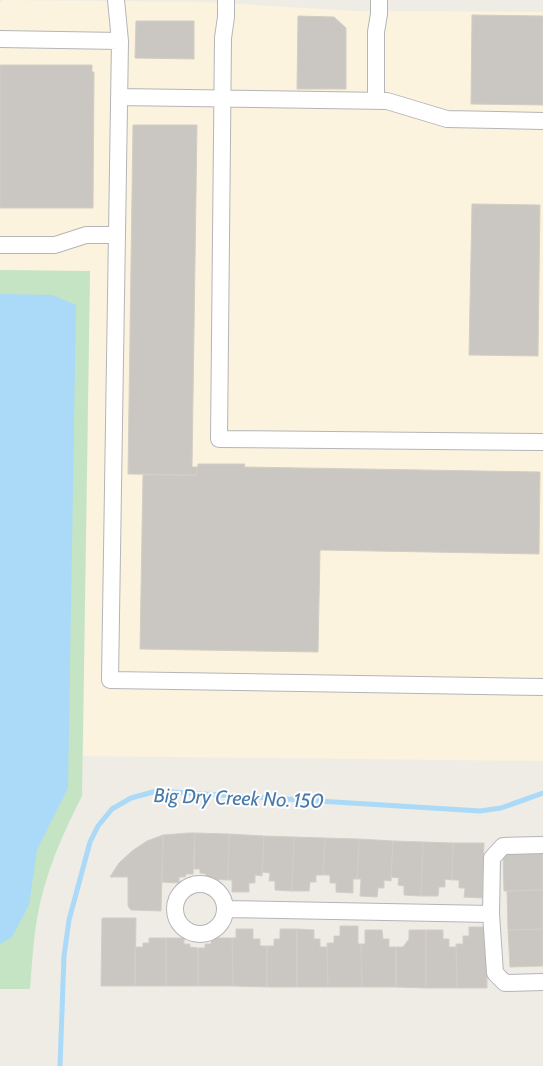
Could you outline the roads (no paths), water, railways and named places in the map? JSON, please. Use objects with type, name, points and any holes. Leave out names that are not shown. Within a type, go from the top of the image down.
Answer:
[{"type":"lane","points":[[116,0],[120,40],[110,680],[543,687]]},
{"type":"lane","points":[[226,0],[222,98],[219,439],[543,442]]},
{"type":"lane","points":[[376,100],[376,32],[379,0]]},
{"type":"lane","points":[[0,39],[120,40]]},
{"type":"lane","points":[[119,96],[376,100],[387,101],[446,120],[543,121]]},
{"type":"lane","points":[[0,245],[55,245],[86,235],[117,235]]},
{"type":"lane","points":[[543,845],[503,846],[492,858],[491,914],[495,973],[505,983],[543,982]]},
{"type":"lane","points":[[225,909],[491,914]]},
{"type":"water","points":[[0,294],[53,295],[76,305],[68,788],[37,850],[29,905],[12,937],[0,944]]},
{"type":"waterway","name":"Big Dry Creek No. 150","points":[[60,1066],[64,956],[69,920],[90,842],[98,826],[112,809],[131,798],[157,791],[480,811],[501,808],[543,793]]}]
